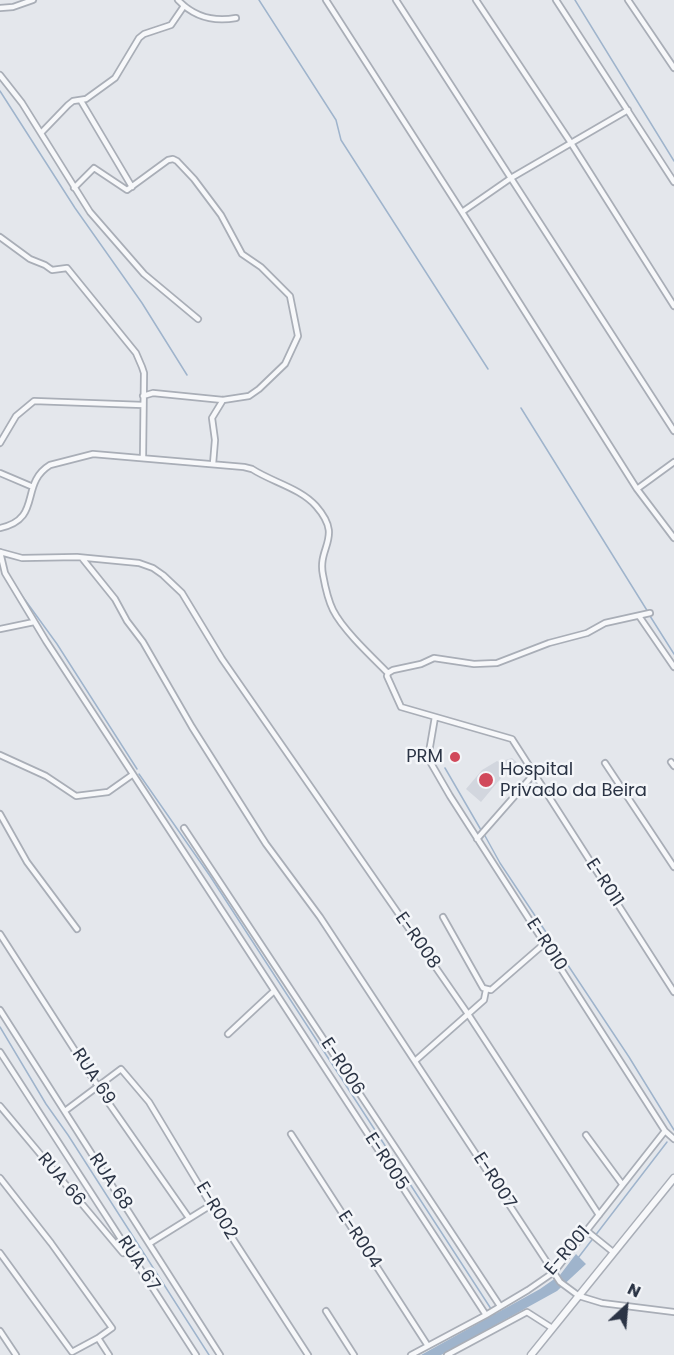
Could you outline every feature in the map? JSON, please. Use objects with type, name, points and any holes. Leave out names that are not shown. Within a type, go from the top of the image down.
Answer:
[{"type":"street","points":[[0,8],[13,7],[33,0]]},
{"type":"street","points":[[178,0],[184,6],[208,19],[236,18]]},
{"type":"street","points":[[327,0],[637,489],[674,538]]},
{"type":"street","points":[[396,0],[674,431]]},
{"type":"street","points":[[476,0],[571,143],[674,306]]},
{"type":"street","points":[[556,0],[674,182]]},
{"type":"street","points":[[628,0],[674,68]]},
{"type":"street","points":[[41,133],[73,101],[81,101],[115,78],[139,38],[144,34],[171,25],[184,6]]},
{"type":"street","points":[[0,75],[16,94],[90,212],[144,274],[198,319]]},
{"type":"street","points":[[81,101],[132,187]]},
{"type":"street","points":[[462,212],[511,177],[628,110]]},
{"type":"street","points":[[74,188],[94,168],[127,190],[168,160],[173,159],[194,179],[221,215],[228,232],[242,254],[261,267],[290,296],[298,336],[285,364],[249,396],[223,400],[153,393],[143,396]]},
{"type":"street","points":[[0,237],[30,259],[52,270],[68,268],[136,353],[144,373],[143,457]]},
{"type":"street","points":[[143,387],[153,393]]},
{"type":"street","points":[[213,464],[215,440],[212,418],[223,400]]},
{"type":"street","points":[[0,444],[16,416],[34,401],[143,405]]},
{"type":"street","points":[[0,528],[10,526],[21,519],[29,503],[33,487],[44,468],[58,462],[93,454],[252,469],[300,494],[314,504],[327,523],[330,534],[322,563],[322,573],[334,611],[388,673],[422,664],[434,658],[474,664],[497,663],[549,643],[587,633],[605,623],[650,613]]},
{"type":"street","points":[[637,489],[674,462]]},
{"type":"street","points":[[0,473],[33,487]]},
{"type":"street","points":[[0,552],[5,573],[34,622],[274,992],[228,1034]]},
{"type":"street","name":"E-R008","points":[[0,552],[22,558],[82,558],[139,563],[163,574],[189,603],[200,625],[468,1014],[599,1215]]},
{"type":"street","name":"E-R007","points":[[82,558],[114,599],[143,642],[192,727],[266,844],[320,917],[388,1024],[415,1061],[560,1282],[579,1296]]},
{"type":"street","points":[[639,616],[674,667]]},
{"type":"street","points":[[0,629],[34,622]]},
{"type":"street","name":"E-R011","points":[[388,673],[387,676],[401,707],[512,738],[674,992]]},
{"type":"street","name":"E-R010","points":[[435,717],[428,758],[477,839],[665,1131],[674,1139]]},
{"type":"street","points":[[0,755],[46,776],[76,796],[108,792],[132,775]]},
{"type":"street","points":[[605,763],[674,867]]},
{"type":"street","points":[[477,839],[534,774]]},
{"type":"street","points":[[0,814],[27,862],[77,929]]},
{"type":"street","name":"E-R006","points":[[184,828],[500,1306]]},
{"type":"street","points":[[443,917],[486,990],[492,990],[545,943]]},
{"type":"street","name":"RUA 69","points":[[0,934],[98,1085],[189,1218]]},
{"type":"street","points":[[415,1061],[484,1000],[486,990]]},
{"type":"street","name":"E-R005","points":[[274,992],[486,1315]]},
{"type":"street","name":"RUA 68","points":[[0,1010],[220,1355]]},
{"type":"street","name":"RUA 67","points":[[0,1052],[196,1355]]},
{"type":"street","name":"E-R002","points":[[98,1085],[121,1069],[149,1102],[211,1205],[308,1355]]},
{"type":"street","points":[[65,1111],[98,1085]]},
{"type":"street","name":"RUA 66","points":[[0,1106],[123,1253]]},
{"type":"street","name":"E-R001","points":[[413,1354],[486,1315],[554,1272],[665,1131]]},
{"type":"street","name":"E-R004","points":[[291,1134],[428,1346]]},
{"type":"street","points":[[586,1135],[622,1184]]},
{"type":"street","points":[[0,1178],[112,1328],[72,1352],[0,1253]]},
{"type":"street","points":[[531,1355],[674,1178]]},
{"type":"street","points":[[150,1243],[211,1205]]},
{"type":"street","points":[[587,1231],[613,1252]]},
{"type":"street","points":[[579,1296],[602,1304],[674,1312]]},
{"type":"street","points":[[326,1311],[354,1355]]},
{"type":"street","points":[[447,1355],[527,1312],[552,1328]]},
{"type":"street","points":[[0,1331],[16,1355]]},
{"type":"street","points":[[98,1338],[109,1355]]},
{"type":"shaded area","name":"Hospital Privado da Beira","points":[[512,758],[521,766],[506,772],[481,802],[466,789],[482,770],[497,761]]},
{"type":"water","points":[[576,1254],[586,1264],[557,1291],[441,1355],[421,1355],[540,1289],[560,1275]]},
{"type":"waterway","points":[[259,0],[336,120],[341,140],[488,369]]},
{"type":"waterway","points":[[575,0],[674,161]]},
{"type":"waterway","points":[[0,91],[75,208],[142,303],[187,375]]},
{"type":"waterway","points":[[521,408],[648,612]]},
{"type":"waterway","points":[[20,593],[57,644],[137,769]]},
{"type":"waterway","points":[[650,616],[674,654]]},
{"type":"waterway","points":[[445,768],[481,830]]},
{"type":"waterway","points":[[139,774],[210,876],[495,1315]]},
{"type":"waterway","points":[[484,834],[500,863],[629,1057],[674,1130]]},
{"type":"waterway","points":[[0,1027],[46,1104],[209,1355]]},
{"type":"waterway","points":[[578,1258],[667,1142]]},
{"type":"place","name":"PRM","points":[[455,757]]},
{"type":"place","name":"Hospital Privado da Beira","points":[[486,780]]}]
